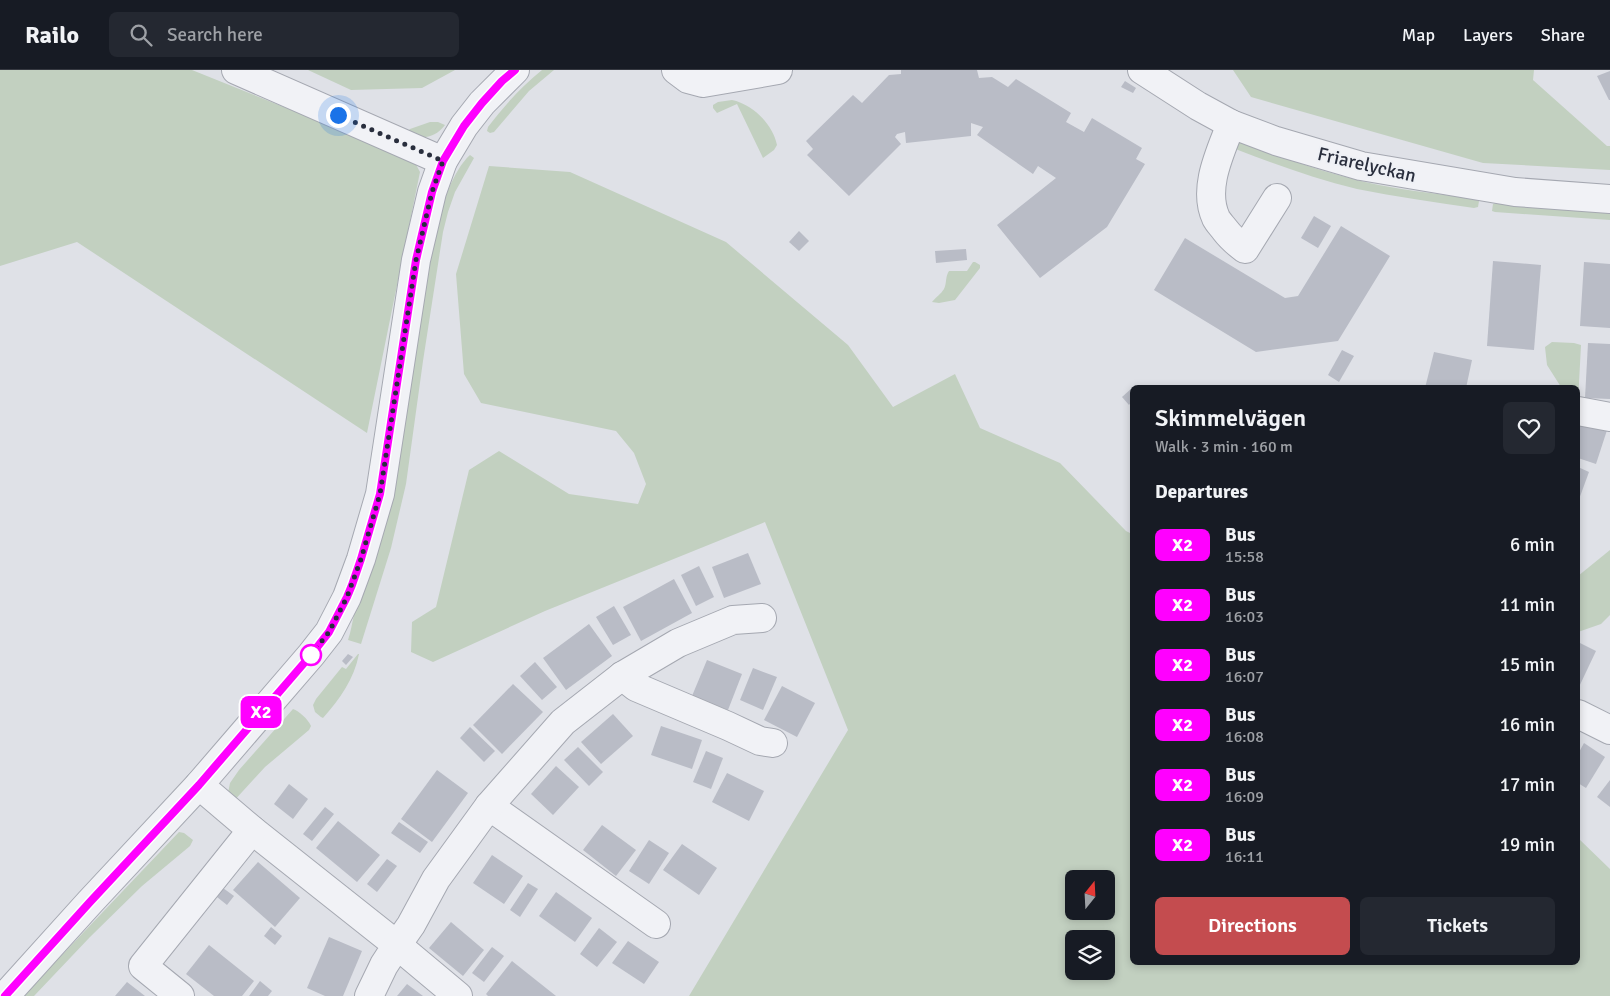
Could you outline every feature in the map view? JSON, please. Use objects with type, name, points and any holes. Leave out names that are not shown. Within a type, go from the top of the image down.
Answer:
[{"type":"street","points":[[236,70],[443,161]]},
{"type":"street","points":[[5,996],[199,785],[329,632],[347,597],[361,559],[380,494],[416,260],[432,192],[443,161],[452,144],[482,103],[515,70]]},
{"type":"street","points":[[676,70],[688,79],[703,83],[778,70]]},
{"type":"street","name":"Friarelyckan","points":[[1142,70],[1198,106],[1231,124],[1276,141],[1361,166],[1496,190],[1610,199]]},
{"type":"street","points":[[1231,124],[1213,179],[1211,199],[1216,218],[1235,242],[1245,249],[1277,198]]},
{"type":"street","points":[[1580,411],[1610,417]]},
{"type":"street","points":[[369,996],[384,965],[411,925],[436,879],[489,806],[563,722],[622,676],[678,643],[734,620],[762,618]]},
{"type":"street","points":[[622,676],[636,688],[728,726],[760,742],[773,744]]},
{"type":"street","points":[[1580,715],[1610,730]]},
{"type":"street","points":[[199,785],[458,996]]},
{"type":"street","points":[[489,806],[656,924]]},
{"type":"street","points":[[180,996],[143,966],[252,830]]},
{"type":"green space","points":[[0,70],[192,70],[413,159],[420,172],[367,433],[77,242],[0,266]]},
{"type":"green space","points":[[308,70],[455,70],[422,88],[351,90]]},
{"type":"green space","points":[[542,70],[554,70],[529,91],[494,132],[490,133],[487,131],[488,127],[507,104]]},
{"type":"green space","points":[[1233,70],[1534,70],[1533,80],[1607,146],[1610,146],[1610,170],[1483,163],[1251,97]]},
{"type":"green space","points":[[732,100],[740,102],[761,116],[775,137],[777,145],[774,150],[763,158],[737,104],[717,113],[713,108],[713,105],[718,102]]},
{"type":"green space","points":[[430,122],[438,122],[445,125],[432,136],[417,137],[406,133],[410,129]]},
{"type":"green space","points":[[1240,142],[1309,166],[1361,181],[1402,189],[1470,198],[1479,201],[1478,207],[1474,208],[1401,197],[1342,185],[1238,150],[1235,148],[1237,143]]},
{"type":"green space","points":[[470,155],[474,158],[455,192],[443,232],[406,484],[391,548],[361,644],[348,640],[395,484],[435,229],[453,179]]},
{"type":"green space","points":[[489,166],[570,172],[726,242],[848,345],[893,407],[955,374],[980,428],[1060,463],[1130,533],[1130,965],[1580,965],[1580,840],[1610,869],[1610,996],[689,996],[848,730],[765,522],[545,611],[433,662],[411,652],[412,622],[436,607],[469,470],[499,451],[569,494],[638,504],[646,484],[634,453],[616,431],[481,403],[464,374],[456,274]]},
{"type":"green space","points":[[1493,204],[1610,211],[1610,220],[1492,211]]},
{"type":"green space","points":[[973,262],[980,265],[980,268],[955,300],[939,303],[932,302],[944,289],[949,271],[967,271]]},
{"type":"green space","points":[[1552,342],[1581,345],[1579,385],[1560,385],[1547,365],[1545,347]]},
{"type":"green space","points":[[1610,550],[1610,615],[1601,624],[1580,631],[1580,574]]},
{"type":"green space","points":[[358,654],[354,672],[346,688],[323,718],[321,717],[315,712],[313,705],[316,699],[342,667],[346,669]]},
{"type":"green space","points":[[293,709],[301,713],[308,721],[311,726],[309,730],[265,767],[232,803],[228,793],[230,783],[239,770]]},
{"type":"green space","points":[[179,832],[184,833],[193,840],[190,846],[142,886],[34,996],[23,996]]},
{"type":"building","points":[[901,70],[977,70],[979,78],[992,77],[1008,87],[1016,79],[1071,113],[1066,122],[1084,132],[1092,118],[1142,148],[1136,159],[1145,164],[1107,227],[1040,278],[997,225],[1056,178],[1038,166],[1033,174],[977,135],[983,127],[971,123],[971,136],[906,143],[905,132],[897,134],[895,137],[901,144],[849,196],[807,155],[813,149],[806,141],[853,95],[862,103],[889,75],[901,74]]},
{"type":"building","points":[[1610,71],[1610,100],[1609,100],[1597,76]]},
{"type":"building","points":[[1125,81],[1136,88],[1133,93],[1121,87]]},
{"type":"building","points":[[1314,216],[1331,226],[1318,248],[1301,238]]},
{"type":"building","points":[[1341,226],[1390,256],[1338,341],[1256,352],[1154,290],[1185,238],[1285,298],[1298,296]]},
{"type":"building","points":[[799,231],[809,241],[799,251],[789,242]]},
{"type":"building","points":[[966,249],[967,260],[936,263],[935,251]]},
{"type":"building","points":[[1493,261],[1541,265],[1534,350],[1487,346]]},
{"type":"building","points":[[1584,262],[1610,264],[1610,328],[1580,326]]},
{"type":"building","points":[[1588,343],[1610,344],[1610,399],[1585,398]]},
{"type":"building","points":[[1342,350],[1354,356],[1339,382],[1328,375]]},
{"type":"building","points":[[1434,352],[1472,360],[1467,385],[1426,385]]},
{"type":"building","points":[[1130,390],[1129,405],[1122,397]]},
{"type":"building","points":[[1580,415],[1609,424],[1596,464],[1580,459]]},
{"type":"building","points":[[1580,468],[1589,472],[1580,497]]},
{"type":"building","points":[[748,553],[761,584],[724,598],[712,567]]},
{"type":"building","points":[[699,566],[714,597],[696,606],[681,575]]},
{"type":"building","points":[[674,579],[692,613],[641,641],[623,607]]},
{"type":"building","points":[[614,606],[631,635],[613,645],[596,617]]},
{"type":"building","points":[[589,624],[612,656],[566,690],[543,658]]},
{"type":"building","points":[[1580,643],[1596,651],[1580,685]]},
{"type":"building","points":[[348,654],[353,657],[346,665],[342,661]]},
{"type":"building","points":[[707,660],[742,674],[728,710],[692,696]]},
{"type":"building","points":[[535,662],[557,687],[542,700],[520,676]]},
{"type":"building","points":[[753,668],[777,677],[763,710],[740,700]]},
{"type":"building","points":[[513,684],[543,712],[502,754],[473,725]]},
{"type":"building","points":[[782,686],[815,703],[797,737],[764,720]]},
{"type":"building","points":[[613,714],[633,736],[601,764],[581,742]]},
{"type":"building","points":[[661,726],[702,740],[692,769],[651,755]]},
{"type":"building","points":[[470,727],[495,751],[484,762],[460,738]]},
{"type":"building","points":[[1584,743],[1605,757],[1586,788],[1580,784],[1580,750]]},
{"type":"building","points":[[578,747],[603,772],[589,786],[564,760]]},
{"type":"building","points":[[706,751],[723,758],[711,789],[693,782]]},
{"type":"building","points":[[556,766],[579,787],[553,815],[531,794]]},
{"type":"building","points":[[437,770],[468,793],[432,842],[401,819]]},
{"type":"building","points":[[727,773],[764,791],[749,821],[712,802]]},
{"type":"building","points":[[1610,780],[1610,807],[1597,797]]},
{"type":"building","points":[[289,784],[308,799],[293,819],[274,804]]},
{"type":"building","points":[[325,807],[334,814],[312,841],[303,834]]},
{"type":"building","points":[[338,821],[380,855],[357,882],[316,848]]},
{"type":"building","points":[[399,822],[428,842],[420,853],[391,833]]},
{"type":"building","points":[[602,825],[636,850],[616,876],[583,850]]},
{"type":"building","points":[[649,840],[669,853],[649,884],[629,871]]},
{"type":"building","points":[[682,844],[717,868],[699,895],[663,870]]},
{"type":"building","points":[[492,855],[523,876],[504,904],[473,883]]},
{"type":"building","points":[[387,859],[397,866],[377,892],[367,884]]},
{"type":"building","points":[[258,862],[300,898],[275,927],[233,890]]},
{"type":"building","points":[[528,883],[538,889],[520,917],[510,910]]},
{"type":"building","points":[[223,888],[234,896],[227,905],[217,897]]},
{"type":"building","points":[[556,892],[592,918],[575,942],[539,916]]},
{"type":"building","points":[[451,922],[484,950],[463,976],[429,948]]},
{"type":"building","points":[[271,927],[282,936],[275,945],[264,936]]},
{"type":"building","points":[[599,928],[617,942],[597,967],[580,954]]},
{"type":"building","points":[[329,937],[362,951],[343,996],[325,996],[307,988]]},
{"type":"building","points":[[628,941],[659,962],[644,984],[612,963]]},
{"type":"building","points":[[209,945],[254,981],[242,996],[214,996],[186,974]]},
{"type":"building","points":[[492,947],[504,956],[484,982],[472,973]]},
{"type":"building","points":[[512,961],[556,996],[488,996],[486,994]]},
{"type":"building","points":[[260,981],[272,991],[268,996],[249,996]]},
{"type":"building","points":[[127,982],[145,996],[115,996]]},
{"type":"building","points":[[407,984],[423,996],[397,996]]},
{"type":"bus line","name":"X2","points":[[5,996],[199,785],[329,632],[352,585],[380,494],[416,260],[432,192],[443,161],[464,126],[502,81],[515,70]]},
{"type":"route","points":[[311,655],[329,632],[347,597],[361,559],[380,494],[416,260],[432,192],[443,161],[338,115]]}]
